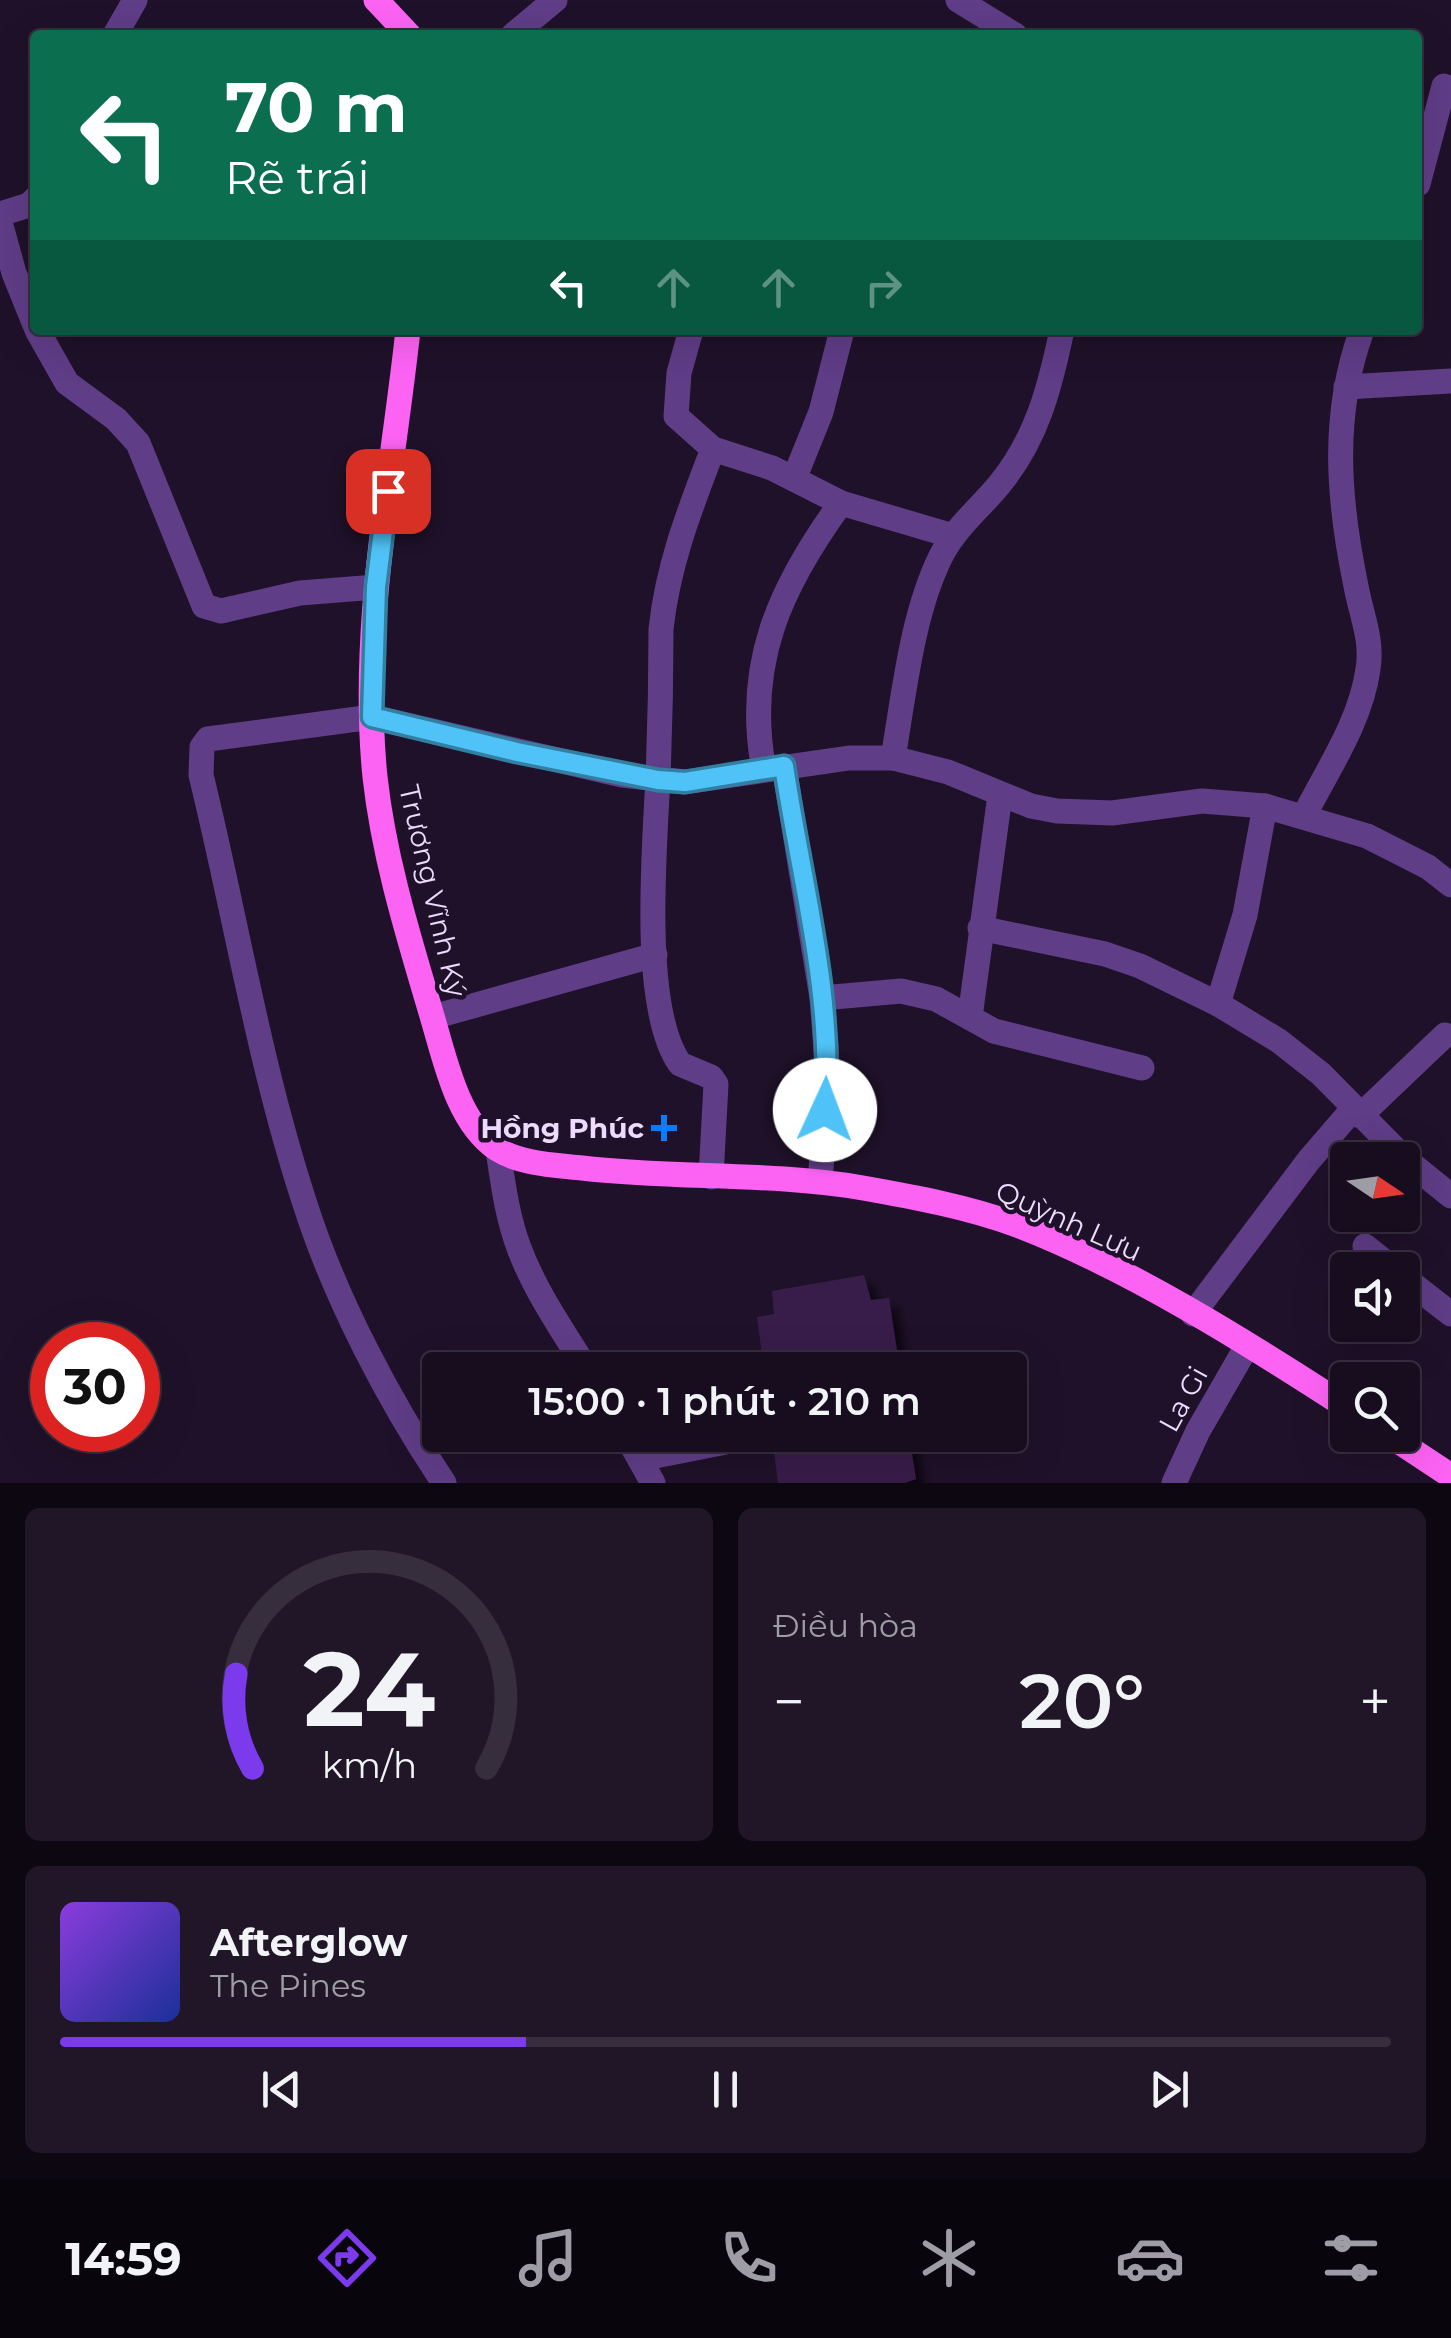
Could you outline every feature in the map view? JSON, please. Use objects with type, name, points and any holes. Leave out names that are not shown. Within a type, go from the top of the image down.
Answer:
[{"type":"main road","points":[[376,0],[404,30]]},
{"type":"main road","name":"Trương Vĩnh Ký","points":[[407,335],[376,587],[372,717],[375,776],[394,882],[433,1017],[461,1100],[474,1124],[498,1150]]},
{"type":"main road","name":"Quỳnh Lưu","points":[[498,1150],[554,1165],[619,1172],[820,1182],[932,1202],[1016,1225],[1100,1263],[1330,1397]]},
{"type":"main road","points":[[1414,1452],[1451,1476]]},
{"type":"street","points":[[118,30],[135,0]]},
{"type":"street","points":[[518,30],[554,0]]},
{"type":"street","points":[[958,0],[1007,30]]},
{"type":"street","points":[[1422,169],[1444,86]]},
{"type":"street","points":[[0,214],[30,205]]},
{"type":"street","points":[[0,222],[30,314]]},
{"type":"street","points":[[40,335],[67,383],[116,419],[138,443],[204,606],[221,611],[300,593],[376,587]]},
{"type":"street","points":[[690,335],[679,372],[676,416],[712,448],[754,460],[841,503],[953,536]]},
{"type":"street","points":[[794,480],[821,412],[841,335]]},
{"type":"street","points":[[892,758],[933,572],[953,536],[999,485],[1035,429],[1045,404],[1061,335]]},
{"type":"street","points":[[1304,816],[1358,711],[1369,666],[1369,645],[1356,590],[1339,473],[1346,387],[1361,335]]},
{"type":"street","points":[[1346,387],[1451,381]]},
{"type":"street","points":[[712,448],[692,498],[666,586],[661,629],[652,890],[665,1035],[680,1064],[711,1077],[716,1084],[712,1177]]},
{"type":"street","points":[[820,1182],[828,1075],[822,998],[774,768],[757,734],[764,658],[776,612],[803,556],[841,503]]},
{"type":"street","points":[[444,1483],[368,1351],[306,1207],[274,1096],[201,775],[202,747],[208,739],[372,717],[517,752],[685,782],[849,758],[892,758],[948,772],[1031,806],[1088,814],[1202,801],[1264,806],[1397,849],[1451,886]]},
{"type":"street","points":[[970,1017],[1000,795]]},
{"type":"street","points":[[1218,1004],[1245,915],[1264,806]]},
{"type":"street","points":[[980,928],[1105,954],[1140,966],[1218,1004],[1301,1058],[1404,1158],[1451,1196]]},
{"type":"street","points":[[433,1017],[655,954]]},
{"type":"street","points":[[822,998],[901,992],[936,998],[994,1031],[1142,1068]]},
{"type":"street","points":[[1193,1314],[1309,1160],[1444,1035]]},
{"type":"street","points":[[498,1150],[507,1210],[519,1249],[532,1279],[576,1352]]},
{"type":"street","points":[[1365,1246],[1372,1252]]},
{"type":"street","points":[[1420,1290],[1451,1314]]},
{"type":"street","name":"La Gi","points":[[1174,1483],[1198,1431],[1247,1346]]},
{"type":"street","points":[[636,1452],[653,1483]]},
{"type":"street","points":[[640,1459],[676,1452]]},
{"type":"building","points":[[864,1275],[871,1300],[889,1298],[897,1352],[762,1352],[757,1317],[774,1314],[772,1291]]},
{"type":"building","points":[[774,1452],[912,1452],[916,1479],[905,1483],[778,1483]]},
{"type":"place","name":"Hồng Phúc","points":[[664,1128]]},
{"type":"route","points":[[388,491],[376,587],[372,717],[658,780],[685,782],[784,766],[822,998],[828,1075],[825,1110]]}]
